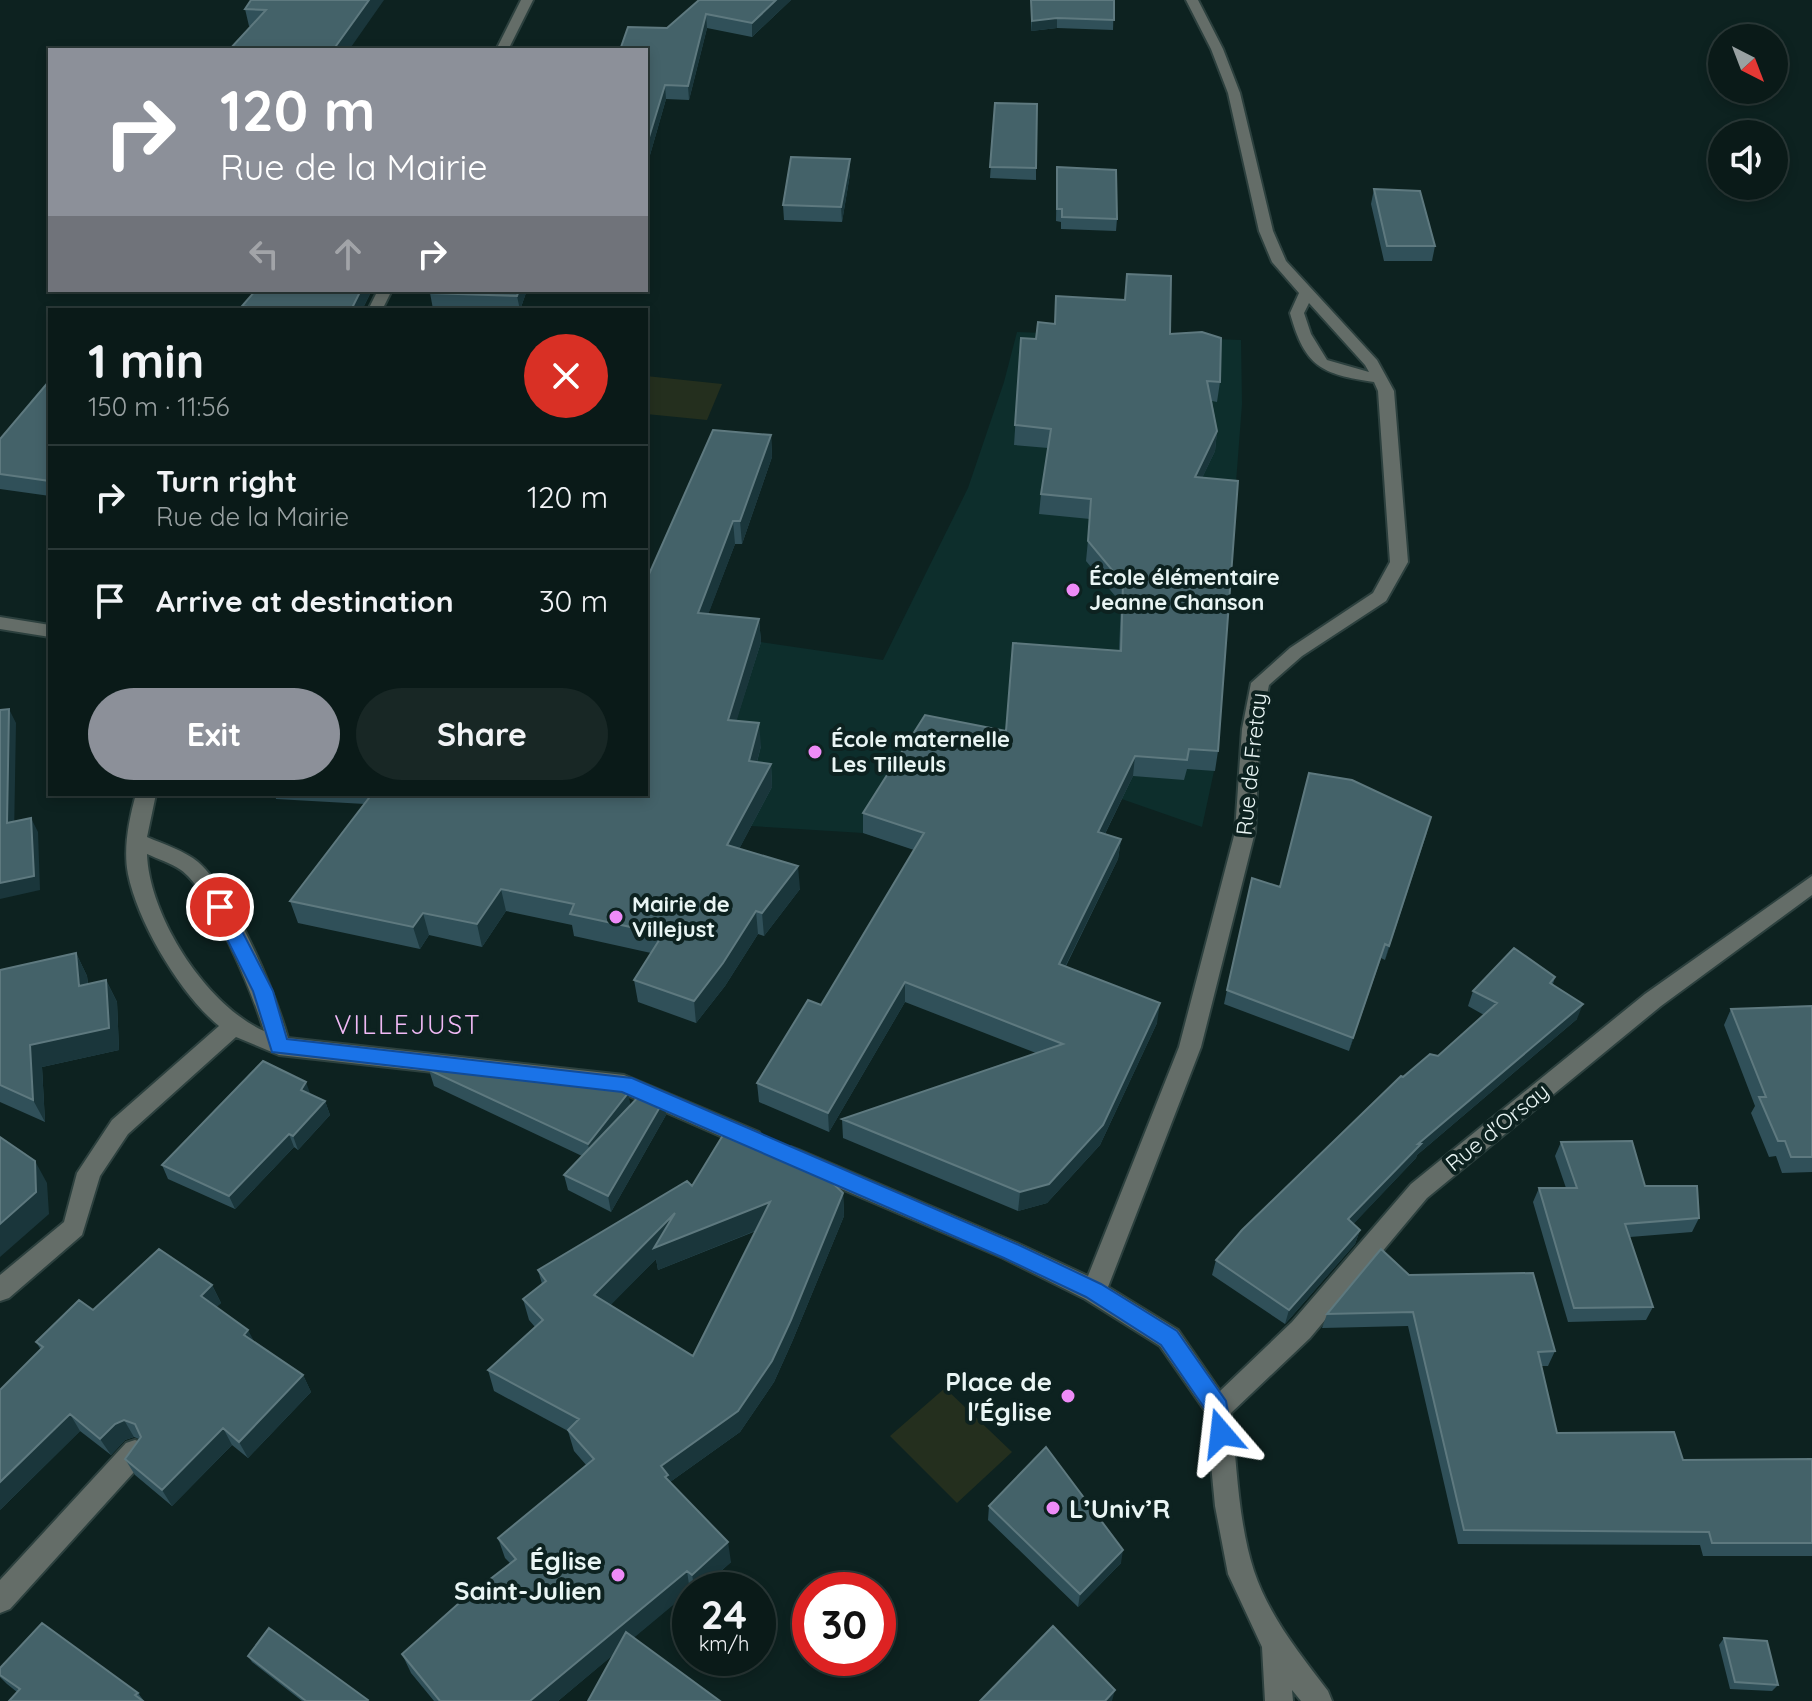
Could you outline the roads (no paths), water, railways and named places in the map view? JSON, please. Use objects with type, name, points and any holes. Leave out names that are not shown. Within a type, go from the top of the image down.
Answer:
[{"type":"street","points":[[503,48],[527,0]]},
{"type":"street","name":"Rue de Fretay","points":[[1094,1291],[1190,1047],[1245,832],[1251,729],[1260,683],[1296,652],[1380,597],[1399,562],[1386,391],[1372,363],[1279,262],[1266,231],[1234,93],[1217,49],[1192,0]]},
{"type":"street","points":[[1307,292],[1297,313],[1303,334],[1321,363],[1347,373],[1379,378]]},
{"type":"street","points":[[0,623],[48,631]]},
{"type":"street","points":[[145,796],[141,808],[138,872],[157,922],[207,1002],[234,1026],[279,1046],[624,1084],[1011,1251],[1094,1291],[1169,1338],[1218,1409],[1228,1506],[1241,1574],[1276,1646],[1318,1701]]},
{"type":"street","points":[[138,841],[190,866],[220,907],[263,991],[279,1046]]},
{"type":"street","name":"Rue d'Orsay","points":[[1218,1409],[1301,1330],[1419,1191],[1653,1000],[1812,884]]},
{"type":"street","points":[[0,1290],[74,1228],[89,1173],[120,1127],[234,1026]]},
{"type":"street","points":[[0,1600],[135,1452]]},
{"type":"street","points":[[1276,1646],[1279,1701]]},
{"type":"place","name":"École élémentaire Jeanne Chanson","points":[[1073,590]]},
{"type":"place","name":"École maternelle Les Tilleuls","points":[[815,752]]},
{"type":"place","name":"Mairie de Villejust","points":[[616,917]]},
{"type":"place","name":"Place de l'Église","points":[[1068,1396]]},
{"type":"place","name":"L’Univ’R","points":[[1053,1508]]},
{"type":"place","name":"Église Saint-Julien","points":[[618,1575]]},
{"type":"district","name":"VILLEJUST","points":[[408,1024]]}]
